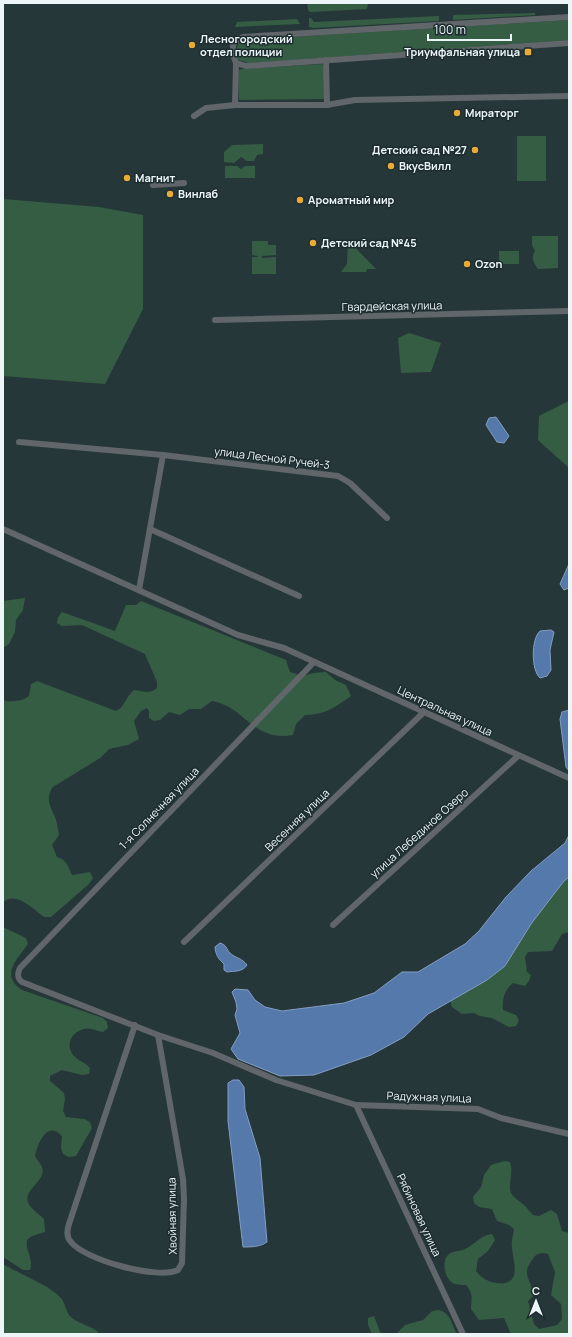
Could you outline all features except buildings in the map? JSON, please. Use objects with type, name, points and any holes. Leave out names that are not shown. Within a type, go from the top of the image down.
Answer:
[{"type":"street","points":[[235,105],[236,63],[233,55],[233,46],[237,40],[243,36],[569,17]]},
{"type":"street","points":[[236,63],[246,66],[569,43]]},
{"type":"street","points":[[326,60],[327,105]]},
{"type":"street","points":[[194,116],[206,108],[235,105],[327,105],[355,100],[569,96]]},
{"type":"street","points":[[153,185],[184,183]]},
{"type":"street","name":"Гвардейская улица","points":[[215,320],[569,311]]},
{"type":"street","name":"улица Лесной Ручей-3","points":[[20,442],[163,455],[338,476],[350,483],[387,518]]},
{"type":"street","points":[[139,590],[163,455]]},
{"type":"street","name":"Центральная улица","points":[[3,529],[238,635],[284,648],[569,778]]},
{"type":"street","points":[[150,529],[299,596]]},
{"type":"street","name":"1-я Солнечная улица","points":[[20,968],[314,662]]},
{"type":"street","name":"Весенняя улица","points":[[184,942],[424,712]]},
{"type":"street","name":"улица Лебединое Озеро","points":[[333,925],[518,756]]},
{"type":"street","name":"Радужная улица","points":[[20,968],[18,975],[22,982],[158,1035],[213,1053],[276,1080],[356,1105],[478,1109],[501,1118],[569,1134]]},
{"type":"street","name":"Хвойная улица","points":[[135,1025],[69,1224],[68,1237],[78,1248],[119,1266],[169,1273],[178,1270],[182,1263],[184,1199],[183,1178],[158,1035]]},
{"type":"street","name":"Рябиновая улица","points":[[356,1105],[464,1334]]},
{"type":"green space","points":[[307,3],[368,3],[367,9],[310,12],[308,10]]},
{"type":"green space","points":[[535,13],[535,15],[453,20],[453,15]]},
{"type":"green space","points":[[439,16],[439,21],[309,27],[309,18],[311,18],[314,22]]},
{"type":"green space","points":[[297,19],[300,24],[235,27],[237,22]]},
{"type":"green space","points":[[569,20],[569,40],[249,63],[238,60],[235,51],[239,43],[243,40]]},
{"type":"green space","points":[[322,64],[324,67],[325,99],[239,100],[238,71],[241,69]]},
{"type":"green space","points":[[517,136],[546,136],[546,181],[517,181]]},
{"type":"green space","points":[[263,144],[263,154],[257,155],[254,161],[247,161],[241,157],[234,163],[224,162],[224,152],[232,145]]},
{"type":"green space","points":[[225,166],[237,166],[241,169],[245,166],[255,166],[255,178],[225,178]]},
{"type":"green space","points":[[3,199],[99,207],[143,215],[143,309],[105,384],[3,376]]},
{"type":"green space","points":[[532,236],[558,236],[558,268],[538,269],[533,260],[535,251],[532,245]]},
{"type":"green space","points":[[348,240],[376,269],[367,269],[366,272],[341,272],[347,264]]},
{"type":"green space","points":[[252,241],[268,241],[268,245],[276,245],[276,255],[262,256],[262,258],[276,257],[276,274],[252,274],[252,257],[258,256],[252,255]]},
{"type":"green space","points":[[499,251],[519,251],[519,264],[499,264]]},
{"type":"green space","points":[[409,333],[441,343],[431,372],[401,373],[398,338]]},
{"type":"green space","points":[[569,401],[569,468],[538,440],[539,416]]},
{"type":"green space","points":[[25,598],[23,610],[16,620],[15,632],[9,644],[3,648],[3,601]]},
{"type":"green space","points":[[141,601],[286,660],[290,672],[302,676],[326,672],[335,680],[346,685],[351,696],[330,710],[318,714],[305,715],[296,724],[293,735],[279,736],[258,729],[224,704],[212,701],[201,709],[189,709],[180,715],[169,712],[160,720],[154,721],[149,718],[149,711],[147,708],[141,711],[134,721],[139,739],[128,745],[109,749],[100,758],[53,787],[49,795],[49,802],[56,819],[59,835],[52,845],[57,857],[65,862],[72,875],[90,872],[93,878],[89,884],[51,917],[44,917],[25,902],[19,900],[8,899],[3,902],[3,698],[5,701],[11,701],[26,698],[29,696],[31,684],[37,681],[116,711],[134,690],[148,692],[157,688],[157,682],[145,654],[82,625],[62,626],[57,623],[58,617],[62,612],[115,631],[126,605],[136,605]]},
{"type":"green space","points":[[569,877],[569,932],[562,934],[552,951],[528,952],[525,957],[527,972],[531,975],[529,981],[525,986],[513,983],[504,995],[503,1010],[516,1015],[519,1020],[516,1026],[509,1027],[492,1018],[480,1016],[474,1013],[462,1014],[452,1007],[450,1001],[487,980],[505,966],[531,924],[564,881]]},
{"type":"green space","points":[[3,927],[26,938],[28,944],[12,968],[11,974],[15,985],[22,990],[103,1018],[107,1022],[108,1028],[103,1032],[84,1029],[76,1033],[71,1039],[70,1047],[73,1055],[90,1068],[89,1074],[82,1075],[62,1070],[50,1076],[50,1081],[64,1093],[65,1099],[63,1111],[66,1117],[84,1119],[90,1122],[92,1128],[76,1156],[69,1157],[63,1154],[61,1148],[62,1136],[57,1132],[48,1132],[44,1135],[38,1145],[35,1156],[42,1167],[42,1173],[41,1178],[30,1191],[28,1200],[30,1206],[44,1219],[45,1232],[32,1236],[27,1240],[27,1248],[31,1262],[30,1270],[23,1270],[3,1257]]},
{"type":"green space","points":[[504,1161],[510,1162],[510,1191],[513,1196],[533,1215],[539,1216],[551,1210],[557,1214],[562,1231],[569,1233],[569,1334],[511,1334],[504,1318],[479,1320],[471,1309],[472,1297],[469,1288],[466,1285],[457,1285],[453,1283],[446,1274],[444,1266],[448,1255],[452,1252],[465,1249],[484,1236],[492,1234],[495,1240],[488,1251],[478,1259],[476,1271],[485,1279],[497,1283],[505,1283],[510,1281],[513,1277],[515,1272],[512,1248],[514,1229],[509,1225],[497,1221],[492,1209],[479,1207],[474,1203],[473,1197],[481,1187],[484,1175],[491,1165]],"holes":[[[542,1253],[548,1254],[555,1272],[551,1295],[561,1304],[562,1319],[557,1325],[539,1329],[534,1324],[528,1301],[533,1296],[527,1272],[528,1267],[536,1255]]]},
{"type":"green space","points":[[3,1264],[54,1292],[61,1298],[71,1317],[100,1334],[3,1334]]},
{"type":"green space","points":[[438,1310],[446,1313],[457,1334],[396,1334],[405,1325],[423,1320],[432,1311]]},
{"type":"green space","points":[[374,1316],[381,1334],[372,1334],[368,1325],[368,1318]]},
{"type":"water","points":[[496,417],[509,436],[504,443],[497,442],[486,425],[489,418]]},
{"type":"water","points":[[569,564],[569,588],[564,590],[560,584]]},
{"type":"water","points":[[551,630],[554,632],[550,650],[551,670],[547,676],[540,678],[537,674],[534,662],[533,654],[535,641],[540,631]]},
{"type":"water","points":[[569,710],[569,771],[566,767],[560,719],[562,712]]},
{"type":"water","points":[[569,835],[569,877],[564,881],[531,924],[505,966],[487,980],[428,1014],[404,1037],[371,1055],[314,1075],[280,1076],[238,1059],[231,1049],[240,1033],[235,1015],[237,1009],[236,1002],[232,992],[235,989],[248,990],[255,1000],[265,1007],[282,1011],[344,1003],[374,993],[402,972],[418,972],[465,944],[479,931],[506,897],[531,871],[565,843]]},
{"type":"water","points":[[220,943],[225,946],[232,955],[241,959],[247,965],[241,970],[227,972],[224,970],[224,964],[218,957],[215,950],[215,947]]},
{"type":"water","points":[[233,1080],[239,1080],[244,1087],[245,1109],[260,1158],[267,1242],[255,1246],[243,1247],[228,1121],[228,1083]]},
{"type":"place","name":"Лесногородский отдел полиции","points":[[192,45]]},
{"type":"place","name":"Триумфальная улица","points":[[528,52]]},
{"type":"place","name":"Мираторг","points":[[457,113]]},
{"type":"place","name":"Детский сад №27","points":[[475,150]]},
{"type":"place","name":"ВкусВилл","points":[[391,166]]},
{"type":"place","name":"Магнит","points":[[127,178]]},
{"type":"place","name":"Винлаб","points":[[170,194]]},
{"type":"place","name":"Ароматный мир","points":[[300,200]]},
{"type":"place","name":"Детский сад №45","points":[[313,243]]},
{"type":"place","name":"Ozon","points":[[467,264]]}]
